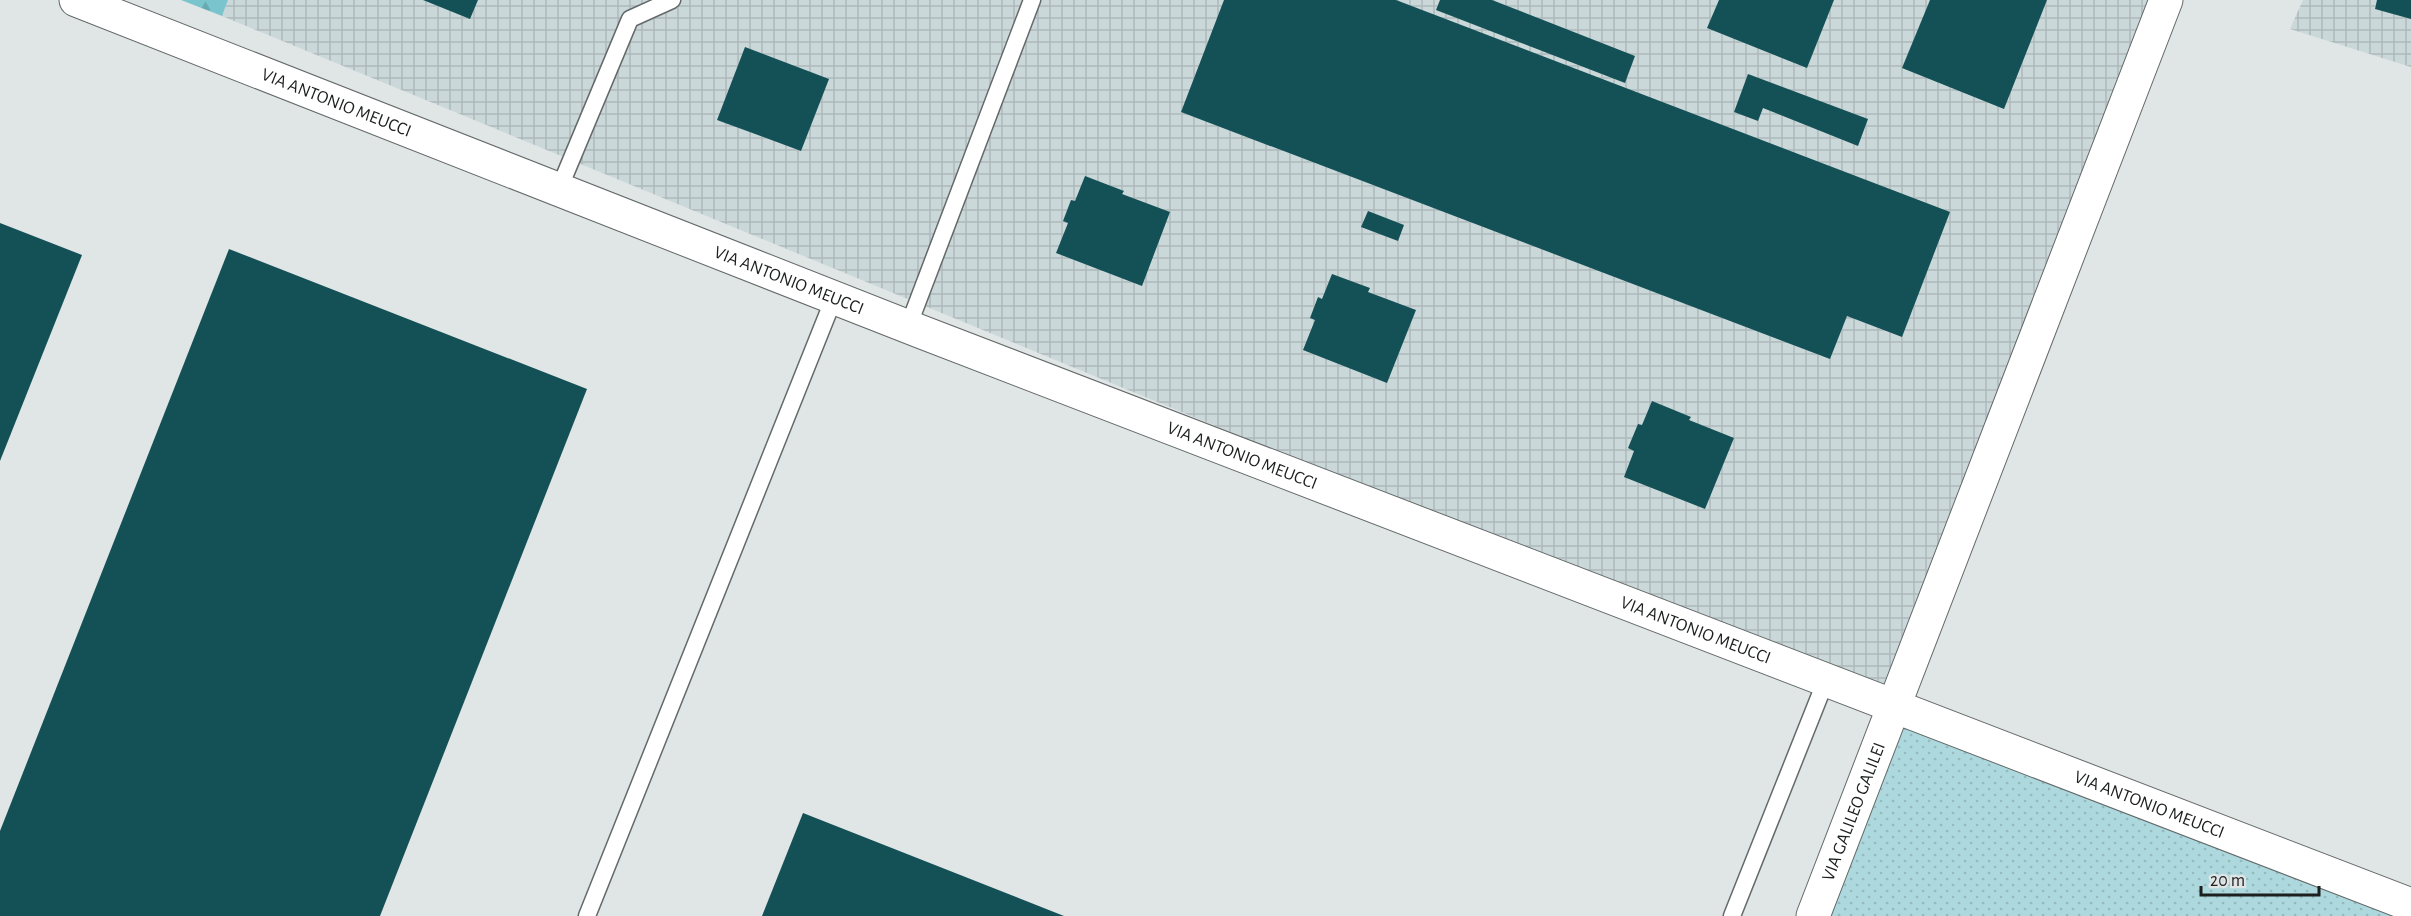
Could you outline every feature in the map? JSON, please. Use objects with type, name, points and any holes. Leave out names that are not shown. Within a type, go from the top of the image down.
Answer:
[{"type":"street","name":"VIA ANTONIO MEUCCI","points":[[76,0],[908,327],[2411,905]]},
{"type":"street","name":"VIA GALILEO GALILEI","points":[[1813,916],[2166,0]]},
{"type":"lane","points":[[559,189],[630,19],[672,0]]},
{"type":"lane","points":[[908,327],[1032,0]]},
{"type":"lane","points":[[587,916],[834,298]]},
{"type":"lane","points":[[1732,916],[1826,680]]},
{"type":"shaded area","points":[[228,0],[2166,0],[1894,706],[222,16]]},
{"type":"shaded area","points":[[2303,0],[2411,0],[2411,67],[2290,29]]},
{"type":"shaded area","points":[[1894,706],[2411,916],[1813,916]]},
{"type":"green space","points":[[181,0],[228,0],[222,16]]},
{"type":"building","points":[[423,0],[478,0],[470,19]]},
{"type":"building","points":[[1224,0],[1396,0],[1950,212],[1902,337],[1847,316],[1830,359],[1181,112]]},
{"type":"building","points":[[1440,0],[1492,0],[1635,56],[1625,83],[1436,10]]},
{"type":"building","points":[[1719,0],[1834,0],[1807,68],[1707,28]]},
{"type":"building","points":[[1930,0],[2047,0],[2004,109],[1902,68]]},
{"type":"building","points":[[2377,0],[2411,0],[2411,19],[2375,9]]},
{"type":"building","points":[[745,47],[829,79],[801,151],[717,120]]},
{"type":"building","points":[[1748,74],[1868,119],[1858,146],[1763,108],[1758,121],[1734,112]]},
{"type":"building","points":[[1085,176],[1124,191],[1122,194],[1170,212],[1142,286],[1056,253],[1068,223],[1063,221],[1071,200],[1075,201]]},
{"type":"building","points":[[1368,211],[1404,225],[1398,241],[1361,227]]},
{"type":"building","points":[[0,223],[82,255],[0,461]]},
{"type":"building","points":[[229,249],[587,389],[380,916],[0,916],[0,831]]},
{"type":"building","points":[[1332,274],[1370,288],[1368,292],[1416,310],[1387,383],[1303,350],[1315,320],[1310,318],[1318,297],[1322,299]]},
{"type":"building","points":[[1652,401],[1691,417],[1689,420],[1734,438],[1705,509],[1624,477],[1634,451],[1628,448],[1638,424],[1642,425]]},
{"type":"building","points":[[803,813],[1064,916],[762,916]]}]
